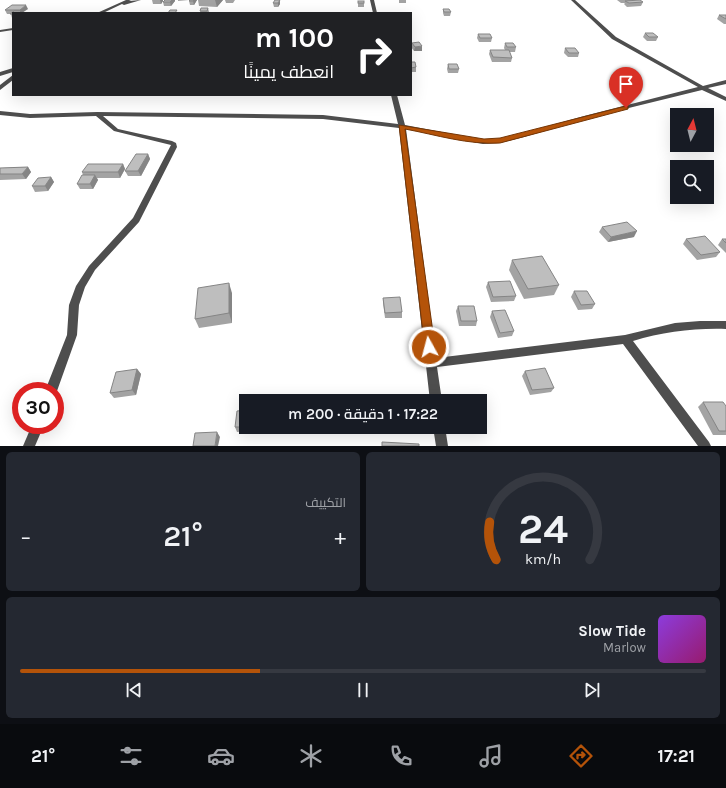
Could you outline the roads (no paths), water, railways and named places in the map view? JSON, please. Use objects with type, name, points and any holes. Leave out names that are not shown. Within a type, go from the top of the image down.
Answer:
[{"type":"street","points":[[118,6],[129,0]]},
{"type":"street","points":[[102,12],[139,0]]},
{"type":"street","points":[[372,0],[375,12]]},
{"type":"street","points":[[573,0],[609,35],[703,88],[726,99]]},
{"type":"street","points":[[0,31],[12,29]]},
{"type":"street","points":[[0,74],[12,70]]},
{"type":"street","points":[[0,88],[12,78]]},
{"type":"street","points":[[0,113],[30,116],[97,114],[323,117],[353,119],[402,126],[484,142],[500,141],[726,82]]},
{"type":"street","points":[[394,96],[402,126],[435,394]]},
{"type":"street","points":[[54,382],[72,335],[74,305],[81,286],[92,268],[136,220],[174,147],[174,144],[170,142],[116,130],[97,114]]},
{"type":"street","points":[[431,363],[625,339],[649,332],[705,324],[726,325]]},
{"type":"street","points":[[625,339],[705,446]]},
{"type":"street","points":[[29,446],[34,434]]},
{"type":"street","points":[[440,434],[442,446]]}]
